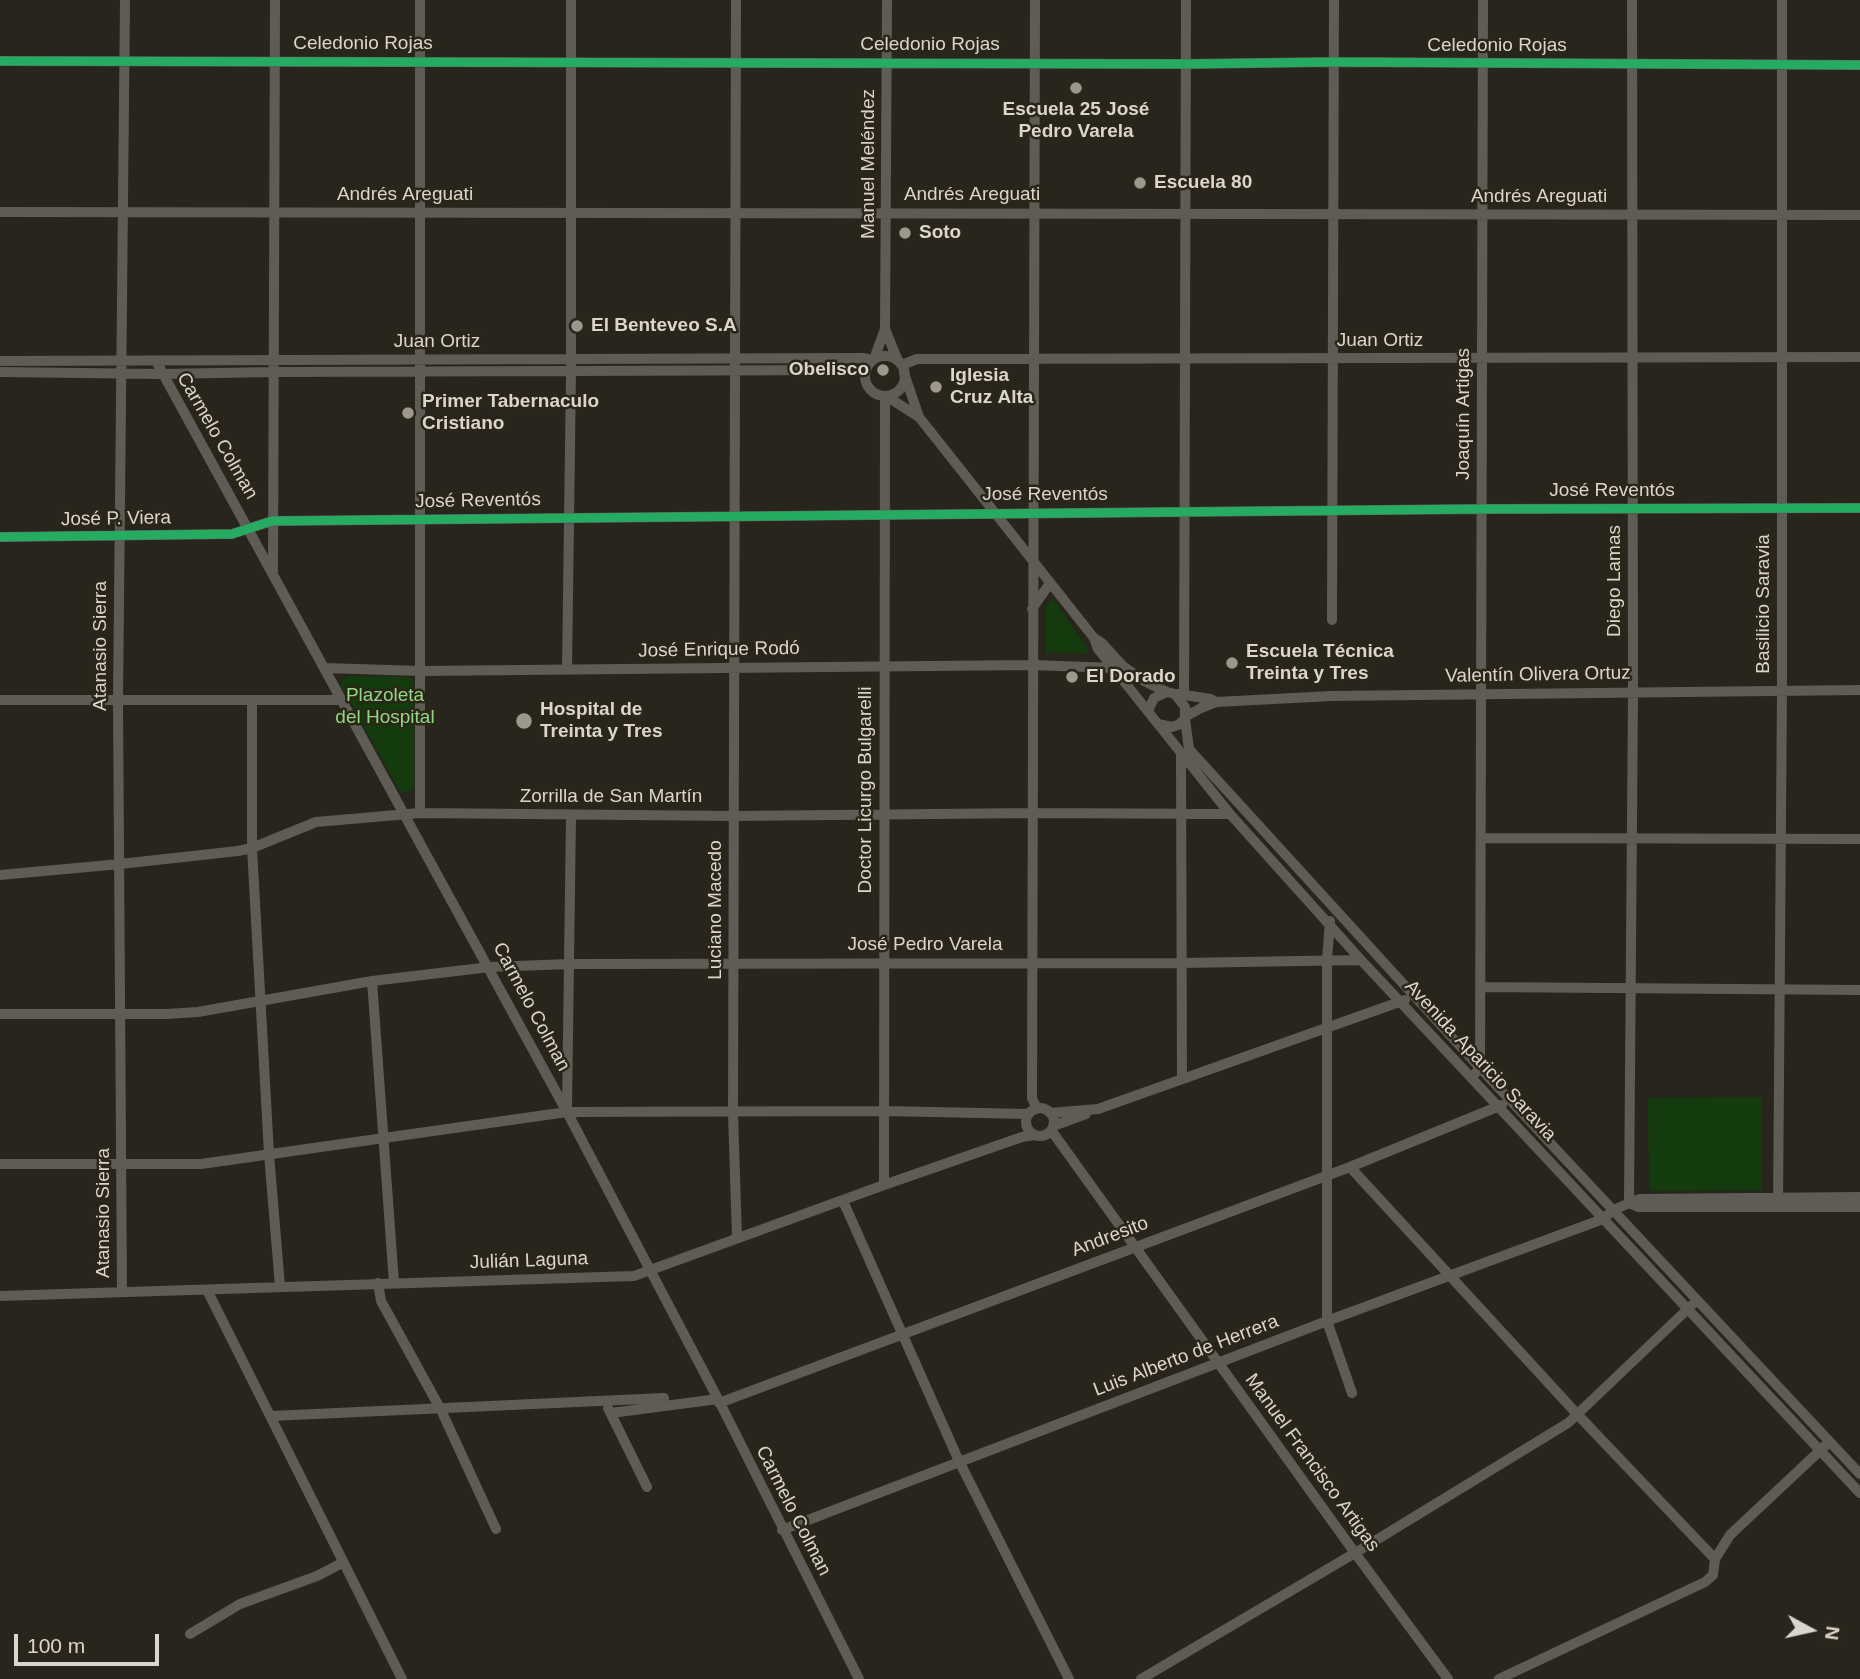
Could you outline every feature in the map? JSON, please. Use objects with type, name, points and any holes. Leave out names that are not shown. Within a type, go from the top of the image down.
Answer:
[{"type":"street","name":"Atanasio Sierra","points":[[122,1292],[118,701],[125,0]]},
{"type":"street","points":[[273,574],[275,0]]},
{"type":"street","points":[[419,813],[420,0]]},
{"type":"street","points":[[567,670],[572,366],[571,0]]},
{"type":"street","name":"Luciano Macedo","points":[[736,0],[733,1113],[737,1238]]},
{"type":"street","name":"Manuel Meléndez","points":[[873,360],[885,328],[887,0]]},
{"type":"street","points":[[1035,0],[1032,608],[1034,963],[1033,1112],[1028,1128],[1034,1135],[1044,1135],[1052,1128],[1098,1109],[1402,1003],[1412,994]]},
{"type":"street","points":[[1175,694],[1185,676],[1183,512],[1186,0]]},
{"type":"street","points":[[1332,620],[1334,0]]},
{"type":"street","name":"Joaquín Artigas","points":[[1480,1068],[1483,0]]},
{"type":"street","name":"Diego Lamas","points":[[1629,1203],[1633,692],[1632,0]]},
{"type":"street","name":"Basilicio Saravia","points":[[1778,1202],[1782,690],[1782,0]]},
{"type":"street","name":"Celedonio Rojas","points":[[0,61],[1860,65]]},
{"type":"street","name":"Andrés Areguati","points":[[0,212],[1860,215]]},
{"type":"street","name":"Manuel Meléndez","points":[[885,328],[901,367]]},
{"type":"street","points":[[889,356],[901,367],[900,388],[885,396],[875,393],[868,386],[866,372],[873,360],[889,356]]},
{"type":"street","name":"Juan Ortiz","points":[[901,367],[917,359],[1033,361],[1860,357]]},
{"type":"street","name":"Juan Ortiz","points":[[735,365],[863,358],[873,360]]},
{"type":"street","name":"Juan Ortiz","points":[[0,372],[162,374],[419,360],[572,366]]},
{"type":"street","name":"Juan Ortiz","points":[[0,361],[156,361],[419,372],[572,366],[735,365],[866,372]]},
{"type":"street","name":"Carmelo Colman","points":[[156,361],[402,814],[490,967],[718,1401],[859,1679]]},
{"type":"street","name":"Avenida Aparicio Saravia","points":[[901,367],[919,417]]},
{"type":"street","name":"Avenida Aparicio Saravia","points":[[885,396],[919,417],[1094,638],[1098,649],[1181,755],[1230,814],[1361,960],[1688,1309],[1860,1475]]},
{"type":"street","name":"Doctor Licurgo Bulgarelli","points":[[884,1185],[885,396]]},
{"type":"street","name":"José Reventós","points":[[232,534],[272,521],[1332,510],[1860,508]]},
{"type":"street","name":"José P. Viera","points":[[0,537],[232,534]]},
{"type":"street","points":[[1032,608],[1050,583]]},
{"type":"street","name":"Avenida Aparicio Saravia","points":[[1094,638],[1123,666],[1144,681],[1175,694]]},
{"type":"street","name":"José Enrique Rodó","points":[[325,668],[420,671],[733,666],[1032,665],[1114,668]]},
{"type":"street","name":"Valentín Olivera Ortuz","points":[[1185,718],[1216,702],[1332,696],[1860,690]]},
{"type":"street","points":[[1148,711],[1154,698],[1175,694]]},
{"type":"street","points":[[1158,724],[1172,727],[1185,718],[1185,707],[1175,694]]},
{"type":"street","name":"Valentín Olivera Ortuz","points":[[1175,694],[1216,702]]},
{"type":"street","points":[[0,700],[342,700]]},
{"type":"street","points":[[252,701],[252,848],[269,1154],[280,1286]]},
{"type":"street","name":"Avenida Aparicio Saravia","points":[[1185,718],[1189,749],[1480,1068],[1697,1299],[1826,1445],[1859,1490]]},
{"type":"street","points":[[1181,755],[1182,1079]]},
{"type":"street","name":"Zorrilla de San Martín","points":[[0,874],[120,864],[252,848],[316,822],[419,813],[734,816],[1230,814]]},
{"type":"street","points":[[567,1112],[571,815]]},
{"type":"street","points":[[1481,838],[1860,839]]},
{"type":"street","points":[[1338,912],[1328,923],[1327,960],[1327,1321],[1352,1393]]},
{"type":"street","name":"José Pedro Varela","points":[[0,1014],[198,1012],[372,981],[490,967],[569,964],[1361,960]]},
{"type":"street","points":[[372,981],[394,1283]]},
{"type":"street","points":[[1481,987],[1860,990]]},
{"type":"street","points":[[1472,1077],[1480,1068]]},
{"type":"street","name":"Andresito","points":[[608,1408],[718,1401],[1350,1167],[1499,1108],[1509,1099]]},
{"type":"street","points":[[0,1164],[201,1164],[567,1112],[1050,1112],[1098,1109]]},
{"type":"street","points":[[1050,1112],[1052,1128]]},
{"type":"street","name":"Manuel Francisco Artigas","points":[[1052,1128],[1134,1247],[1448,1679]]},
{"type":"street","name":"Julián Laguna","points":[[0,1296],[634,1276],[884,1185],[1034,1135]]},
{"type":"street","points":[[1350,1167],[1577,1414],[1715,1559]]},
{"type":"street","points":[[1603,1219],[1613,1210],[1629,1203],[1638,1208],[1860,1197]]},
{"type":"street","points":[[843,1201],[959,1461],[1069,1679]]},
{"type":"street","points":[[1778,1202],[1860,1207]]},
{"type":"street","name":"Luis Alberto de Herrera","points":[[782,1530],[1327,1321],[1603,1219]]},
{"type":"street","points":[[378,1283],[381,1301],[441,1410],[496,1529]]},
{"type":"street","points":[[207,1290],[402,1679]]},
{"type":"street","points":[[1141,1679],[1568,1423],[1697,1299]]},
{"type":"street","points":[[271,1416],[608,1408],[664,1398]]},
{"type":"street","points":[[608,1408],[647,1487]]},
{"type":"street","points":[[1499,1679],[1705,1582],[1713,1574],[1715,1559],[1730,1535],[1826,1445]]},
{"type":"street","points":[[190,1634],[240,1604],[317,1576],[342,1563]]},
{"type":"green space","points":[[1052,597],[1090,653],[1046,653],[1045,609]]},
{"type":"green space","name":"Plazoleta del Hospital","points":[[349,676],[409,677],[413,680],[414,787],[408,793],[400,791],[340,684],[341,680]]},
{"type":"green space","points":[[1762,1097],[1762,1190],[1649,1191],[1648,1098]]},
{"type":"cycle path","points":[[0,61],[1860,65]]},
{"type":"cycle path","points":[[0,537],[232,534],[272,521],[1481,509],[1860,508]]},
{"type":"place","name":"Escuela 25 José Pedro Varela","points":[[1076,88]]},
{"type":"place","name":"Escuela 80","points":[[1140,183]]},
{"type":"place","name":"Soto","points":[[905,233]]},
{"type":"place","name":"El Benteveo S.A","points":[[577,326]]},
{"type":"place","name":"Obelisco","points":[[883,370]]},
{"type":"place","name":"Iglesia Cruz Alta","points":[[936,387]]},
{"type":"place","name":"Primer Tabernaculo Cristiano","points":[[408,413]]},
{"type":"place","name":"Escuela Técnica Treinta y Tres","points":[[1232,663]]},
{"type":"place","name":"El Dorado","points":[[1072,677]]},
{"type":"place","name":"Hospital de Treinta y Tres","points":[[524,721]]}]
